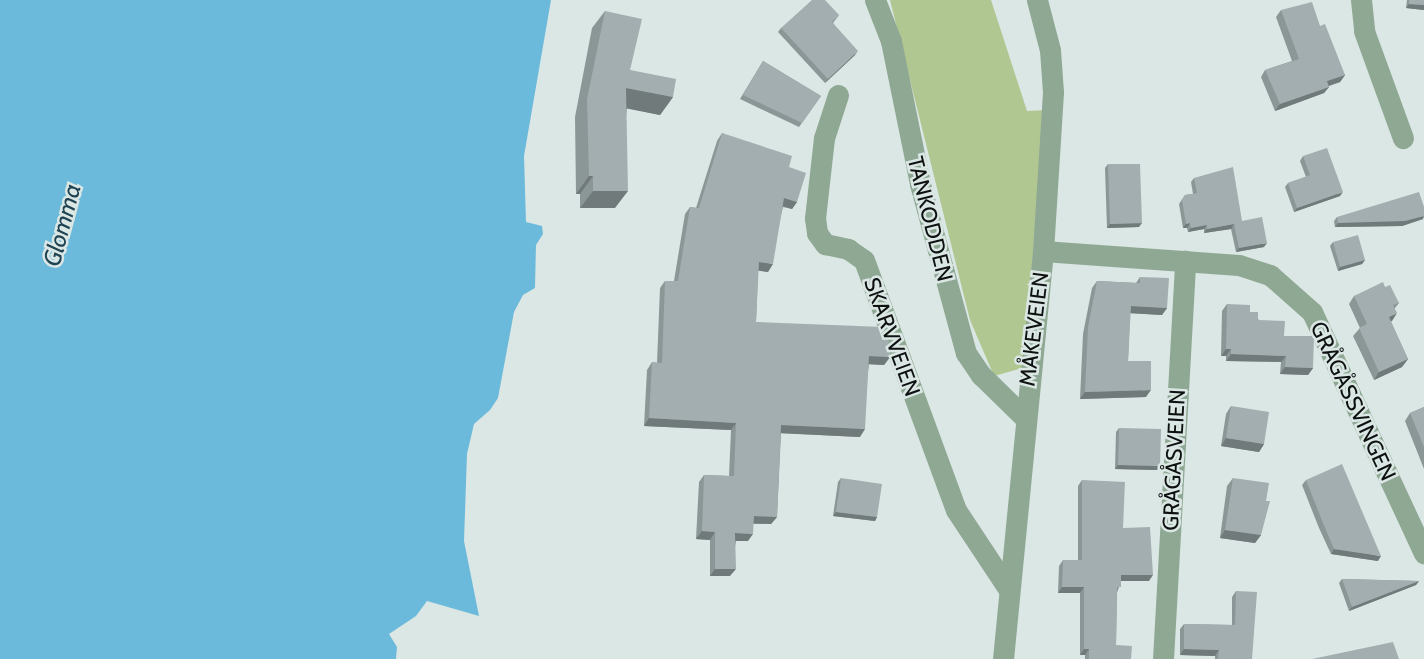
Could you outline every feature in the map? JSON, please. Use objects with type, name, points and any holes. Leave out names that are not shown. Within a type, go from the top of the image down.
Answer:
[{"type":"street","name":"TANKODDEN","points":[[875,0],[891,41],[920,184],[966,353],[981,375],[1024,417]]},
{"type":"street","name":"MÅKEVEIEN","points":[[1003,659],[1024,417],[1043,251],[1053,92],[1050,50],[1037,0]]},
{"type":"street","points":[[1361,0],[1364,31],[1403,138]]},
{"type":"street","name":"SKARVVEIEN","points":[[838,95],[824,138],[815,218],[817,233],[825,244],[848,249],[864,260],[956,510],[1008,590]]},
{"type":"street","name":"GRÅGÅSSVINGEN","points":[[1043,251],[1239,264],[1270,275],[1312,312],[1424,553]]},
{"type":"street","name":"GRÅGÅSVEIEN","points":[[1163,659],[1185,261]]},
{"type":"green space","points":[[890,0],[991,0],[1027,111],[1047,110],[1022,368],[994,376],[970,320]]},
{"type":"water","name":"Glomma","points":[[0,0],[551,0],[524,156],[526,222],[542,226],[543,234],[536,245],[535,288],[523,295],[514,312],[498,398],[490,410],[474,424],[467,454],[464,541],[479,616],[427,601],[416,616],[389,634],[397,647],[396,659],[0,659]]},
{"type":"building","points":[[812,0],[825,0],[839,15],[832,22],[858,51],[828,79],[781,28]]},
{"type":"building","points":[[1409,0],[1424,0],[1424,5],[1409,4]]},
{"type":"building","points":[[1312,2],[1320,26],[1325,24],[1345,75],[1327,81],[1329,87],[1280,104],[1265,70],[1299,59],[1281,10]]},
{"type":"building","points":[[605,11],[642,19],[630,70],[676,79],[673,97],[626,88],[628,191],[593,191],[593,176],[589,176],[587,99]]},
{"type":"building","points":[[763,61],[821,96],[802,123],[743,95]]},
{"type":"building","points":[[722,133],[792,156],[789,167],[806,173],[797,202],[784,198],[773,264],[759,262],[756,322],[883,327],[890,346],[890,357],[869,356],[865,429],[781,425],[777,517],[754,516],[753,534],[735,533],[736,569],[715,569],[715,532],[702,531],[704,475],[734,476],[736,423],[649,418],[652,362],[662,363],[665,281],[678,281],[690,207],[699,208]]},
{"type":"building","points":[[1327,148],[1343,192],[1297,208],[1288,183],[1310,175],[1303,156]]},
{"type":"building","points":[[1108,164],[1140,164],[1142,223],[1110,224]]},
{"type":"building","points":[[1233,167],[1242,221],[1262,217],[1267,243],[1239,248],[1234,224],[1207,229],[1207,225],[1191,228],[1190,223],[1186,224],[1182,200],[1185,195],[1197,193],[1194,178]]},
{"type":"building","points":[[1419,192],[1424,207],[1424,216],[1405,221],[1338,223],[1337,217]]},
{"type":"building","points":[[1358,235],[1365,260],[1340,267],[1333,242]]},
{"type":"building","points":[[1140,277],[1169,278],[1167,308],[1131,306],[1128,361],[1151,361],[1151,390],[1085,392],[1088,327],[1097,281],[1140,283]]},
{"type":"building","points":[[1383,282],[1385,287],[1390,285],[1399,303],[1393,305],[1397,313],[1389,317],[1408,359],[1379,372],[1359,328],[1367,324],[1354,296]]},
{"type":"building","points":[[1227,304],[1250,305],[1250,312],[1258,312],[1258,320],[1285,321],[1284,336],[1314,336],[1313,368],[1285,367],[1286,356],[1231,354],[1231,349],[1226,349]]},
{"type":"building","points":[[1231,406],[1269,412],[1264,444],[1226,438]]},
{"type":"building","points":[[1424,407],[1424,447],[1410,413]]},
{"type":"building","points":[[1119,428],[1161,429],[1160,466],[1118,465]]},
{"type":"building","points":[[1342,464],[1381,556],[1334,549],[1306,480]]},
{"type":"building","points":[[841,478],[882,484],[877,517],[836,512]]},
{"type":"building","points":[[1233,478],[1269,483],[1266,501],[1270,501],[1261,535],[1225,530]]},
{"type":"building","points":[[1082,480],[1125,482],[1123,528],[1150,527],[1153,575],[1121,575],[1121,587],[1117,587],[1116,645],[1132,646],[1131,659],[1089,659],[1089,649],[1084,649],[1084,587],[1062,587],[1063,560],[1082,560]]},
{"type":"building","points":[[1342,579],[1419,581],[1352,607]]},
{"type":"building","points":[[1236,591],[1257,592],[1252,659],[1218,659],[1219,650],[1184,649],[1184,624],[1235,625]]},
{"type":"building","points":[[1393,642],[1399,659],[1312,659]]}]
